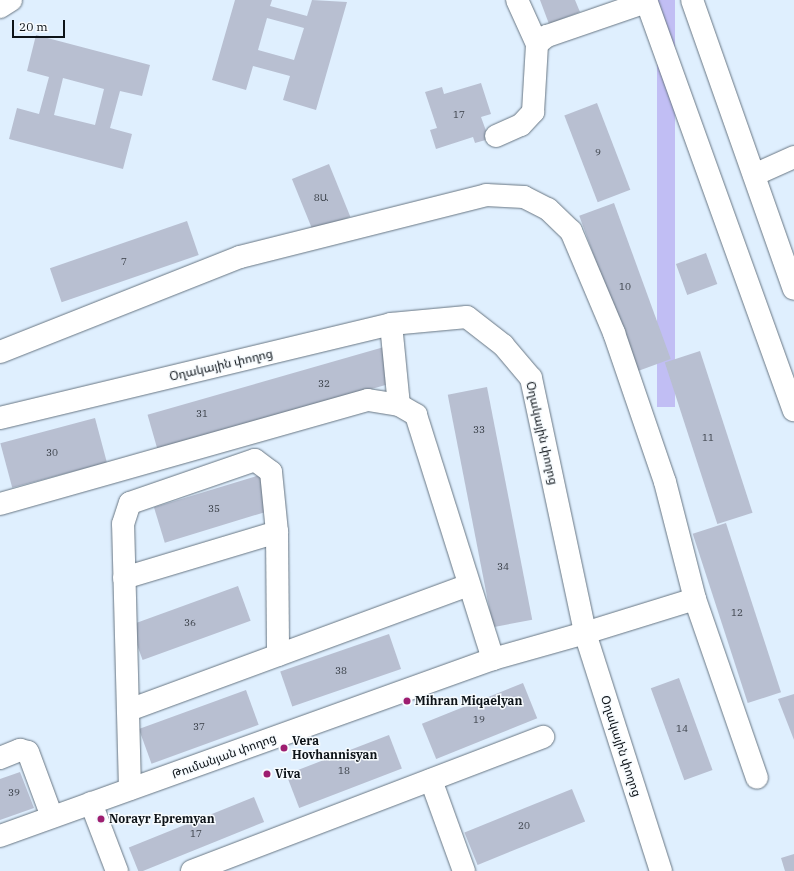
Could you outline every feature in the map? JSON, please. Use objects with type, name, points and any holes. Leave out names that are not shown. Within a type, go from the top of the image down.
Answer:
[{"type":"street","points":[[0,7],[11,0]]},
{"type":"street","points":[[496,136],[521,125],[533,112],[537,44],[516,0]]},
{"type":"street","points":[[692,0],[794,289]]},
{"type":"street","points":[[537,44],[547,36],[646,1],[794,410]]},
{"type":"street","points":[[754,175],[794,157]]},
{"type":"street","points":[[0,352],[240,257],[486,195],[524,197],[548,208],[571,231],[614,333],[662,475],[695,599],[757,778]]},
{"type":"street","name":"Օղակային փողոց","points":[[0,418],[392,324],[467,317],[503,345],[531,378],[585,633],[661,871]]},
{"type":"street","points":[[392,324],[399,405]]},
{"type":"street","points":[[0,504],[368,400],[399,405],[416,415],[492,659]]},
{"type":"street","points":[[130,789],[123,524],[130,503],[255,460],[271,472],[277,532],[278,656]]},
{"type":"street","points":[[124,578],[277,532]]},
{"type":"street","points":[[129,710],[469,586]]},
{"type":"street","name":"Թումանյան փողոց","points":[[0,836],[492,659],[585,633],[695,599]]},
{"type":"street","points":[[192,871],[543,737]]},
{"type":"street","points":[[0,758],[20,750],[28,752],[52,817]]},
{"type":"street","points":[[431,780],[464,871]]},
{"type":"street","points":[[91,803],[117,871]]},
{"type":"shaded area","points":[[657,0],[675,0],[675,407],[657,407]]},
{"type":"building","points":[[235,0],[272,0],[270,6],[307,16],[312,0],[347,2],[316,110],[283,100],[290,76],[253,66],[246,90],[212,80]],"holes":[[[267,18],[304,28],[294,60],[258,50]]]},
{"type":"building","points":[[540,0],[575,0],[580,12],[549,24]]},
{"type":"building","points":[[36,35],[150,65],[142,96],[120,91],[110,128],[132,134],[123,169],[9,139],[17,108],[39,114],[49,77],[27,71]],"holes":[[[63,78],[104,89],[95,125],[54,115]]]},
{"type":"building","points":[[481,83],[491,114],[481,117],[489,139],[475,143],[473,137],[436,149],[430,130],[437,128],[425,92],[442,87],[444,94]]},
{"type":"building","points":[[597,103],[630,190],[598,202],[564,116]]},
{"type":"building","points":[[329,164],[350,217],[313,232],[292,179]]},
{"type":"building","points":[[614,203],[671,359],[636,372],[579,216]]},
{"type":"building","points":[[187,221],[199,255],[62,302],[50,268]]},
{"type":"building","points":[[706,253],[717,284],[687,295],[676,264]]},
{"type":"building","points":[[384,347],[394,383],[158,450],[148,415]]},
{"type":"building","points":[[700,351],[753,513],[717,524],[665,362]]},
{"type":"building","points":[[487,387],[532,620],[493,627],[448,395]]},
{"type":"building","points":[[95,418],[107,462],[12,488],[0,443]]},
{"type":"building","points":[[263,474],[274,509],[165,543],[154,507]]},
{"type":"building","points":[[726,523],[781,692],[748,703],[693,534]]},
{"type":"building","points":[[238,586],[251,621],[143,660],[130,625]]},
{"type":"building","points":[[389,634],[401,669],[292,706],[280,671]]},
{"type":"building","points":[[679,678],[713,770],[684,780],[651,688]]},
{"type":"building","points":[[523,683],[537,718],[436,759],[422,724]]},
{"type":"building","points":[[246,690],[259,725],[152,764],[139,729]]},
{"type":"building","points":[[794,694],[794,740],[778,699]]},
{"type":"building","points":[[389,735],[402,769],[299,808],[286,774]]},
{"type":"building","points":[[20,772],[34,808],[0,820],[0,779]]},
{"type":"building","points":[[572,789],[585,821],[478,865],[464,832]]},
{"type":"building","points":[[254,797],[264,822],[143,871],[138,871],[129,848]]},
{"type":"building","points":[[794,854],[794,871],[785,871],[781,858]]},
{"type":"place","name":"Mihran Miqaelyan","points":[[407,701]]},
{"type":"place","name":"Vera Hovhannisyan","points":[[284,748]]},
{"type":"place","name":"Viva","points":[[267,774]]},
{"type":"place","name":"Norayr Epremyan","points":[[101,819]]}]
